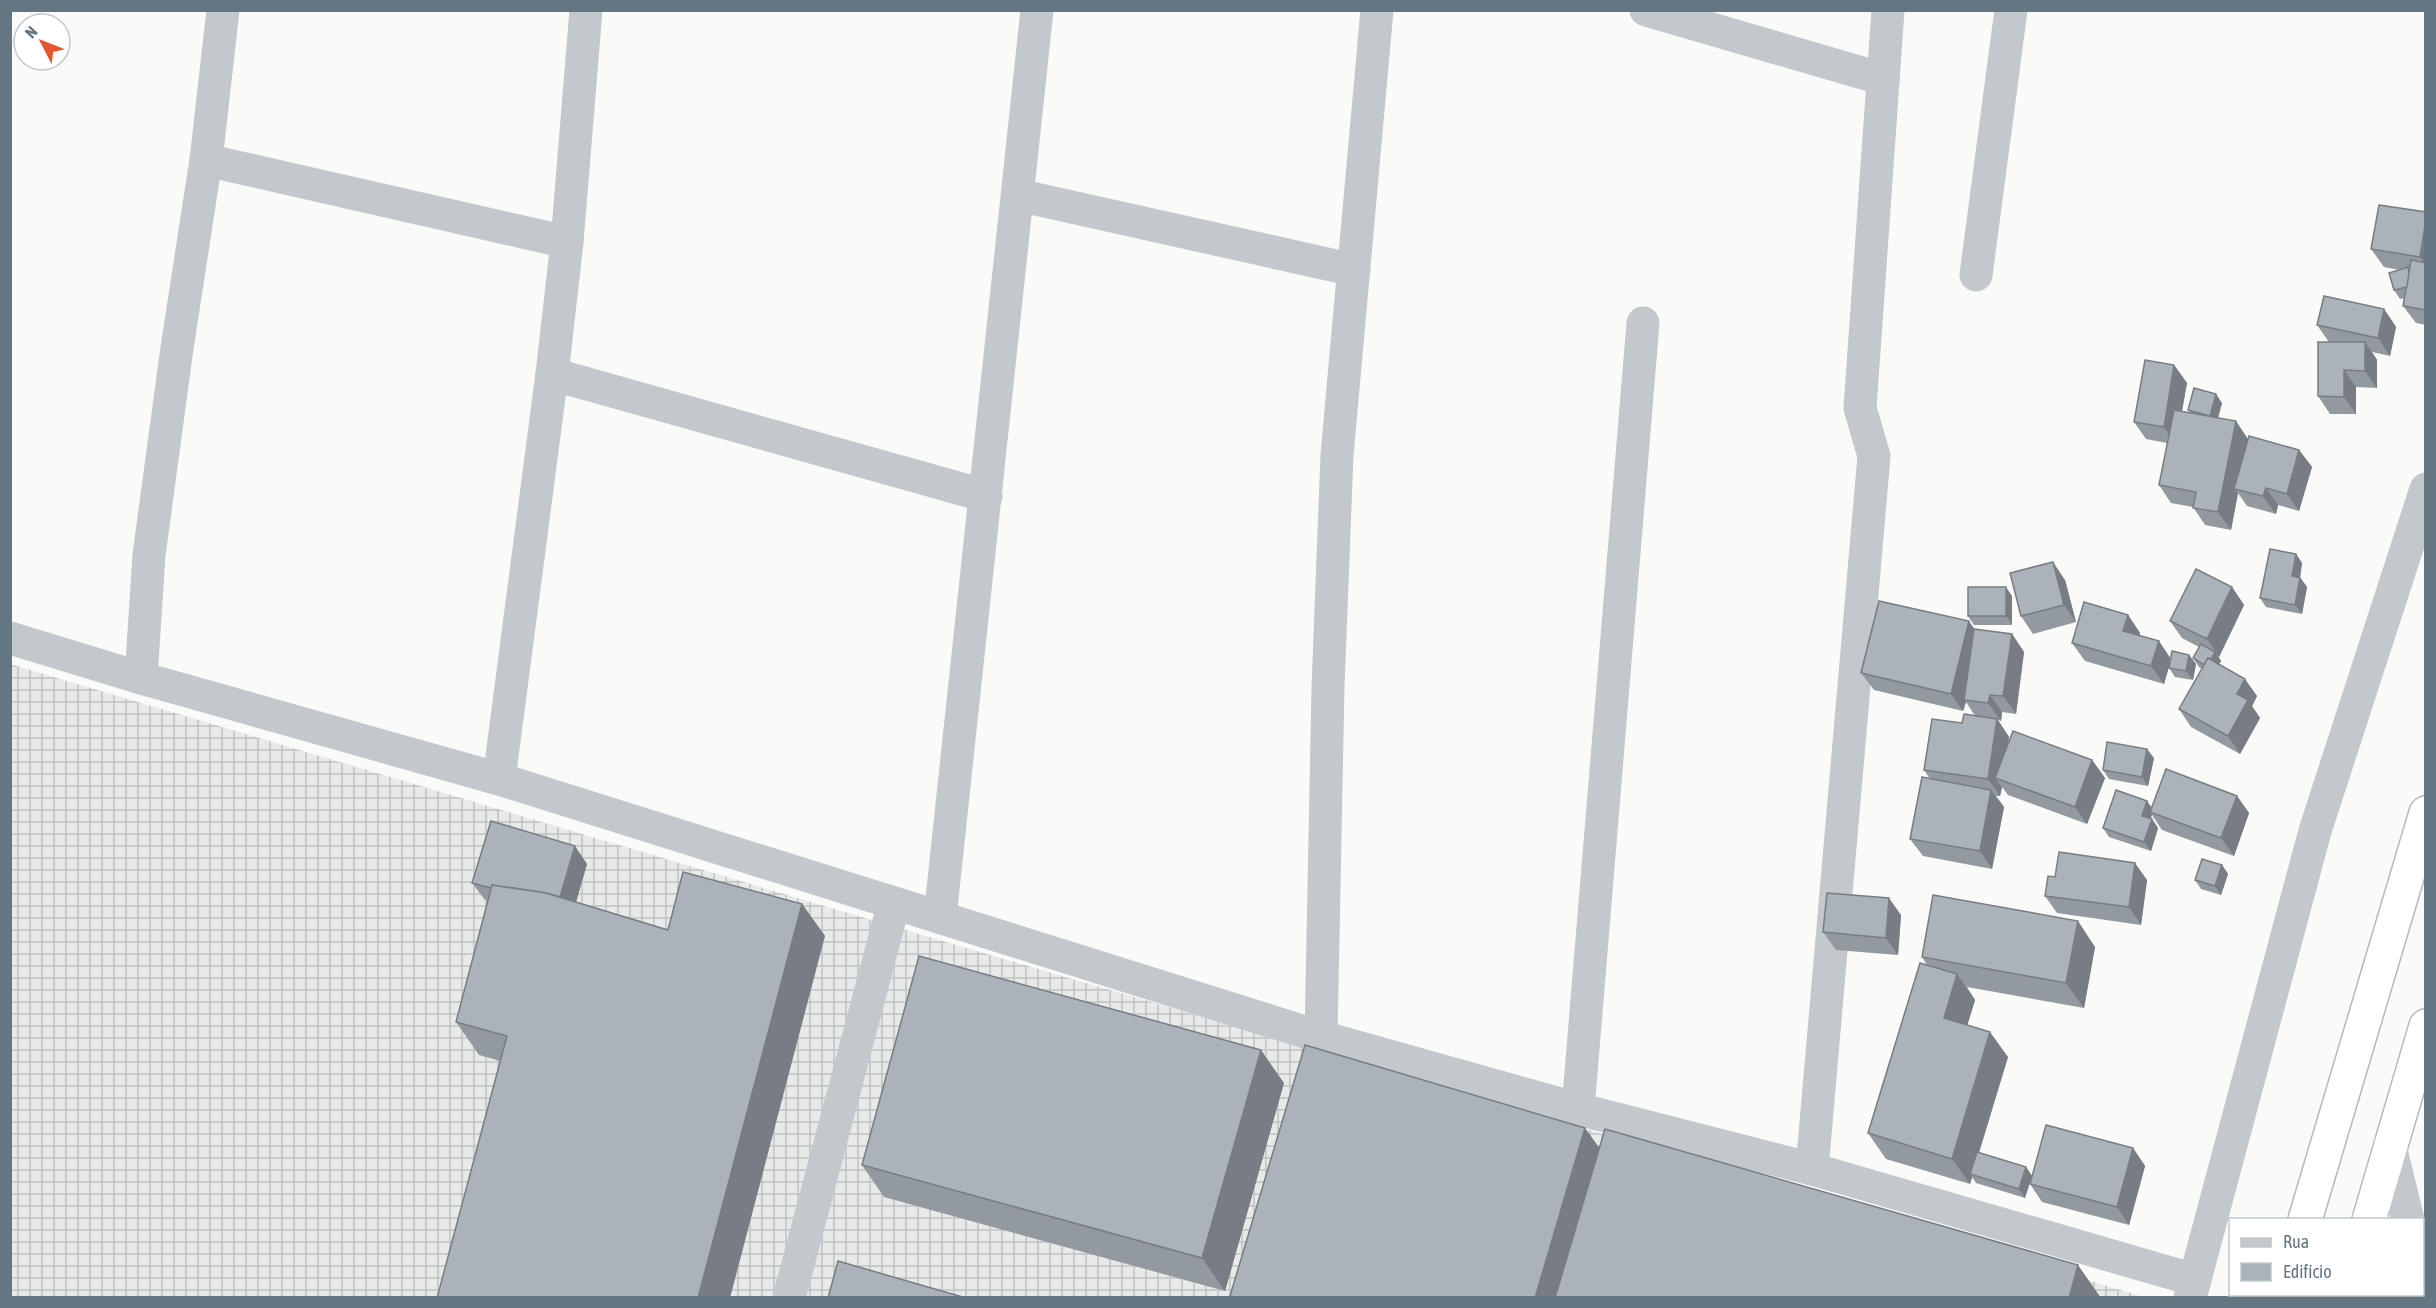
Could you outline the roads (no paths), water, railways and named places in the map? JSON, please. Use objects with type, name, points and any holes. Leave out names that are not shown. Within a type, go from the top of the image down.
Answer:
[{"type":"highway","points":[[2306,1218],[2426,813]]},
{"type":"highway","points":[[2370,1218],[2426,1026]]},
{"type":"street","points":[[141,678],[149,555],[177,348],[206,160],[223,10]]},
{"type":"street","points":[[499,779],[567,242],[586,10]]},
{"type":"street","points":[[940,917],[1037,10]]},
{"type":"street","points":[[1321,1037],[1328,687],[1337,455],[1377,10]]},
{"type":"street","points":[[1647,10],[1883,79]]},
{"type":"street","points":[[1812,1169],[1874,456],[1860,408],[1888,10]]},
{"type":"street","points":[[1976,275],[2011,10]]},
{"type":"street","points":[[206,160],[567,242]]},
{"type":"street","points":[[1018,195],[1354,270]]},
{"type":"street","points":[[1578,1109],[1643,323]]},
{"type":"street","points":[[552,374],[986,496]]},
{"type":"street","points":[[10,638],[141,678],[499,779],[1321,1037],[1578,1109],[1812,1169],[2192,1289],[2315,831],[2426,489]]},
{"type":"street","points":[[789,1298],[894,903]]},
{"type":"street","points":[[2390,1146],[2408,1218]]}]
